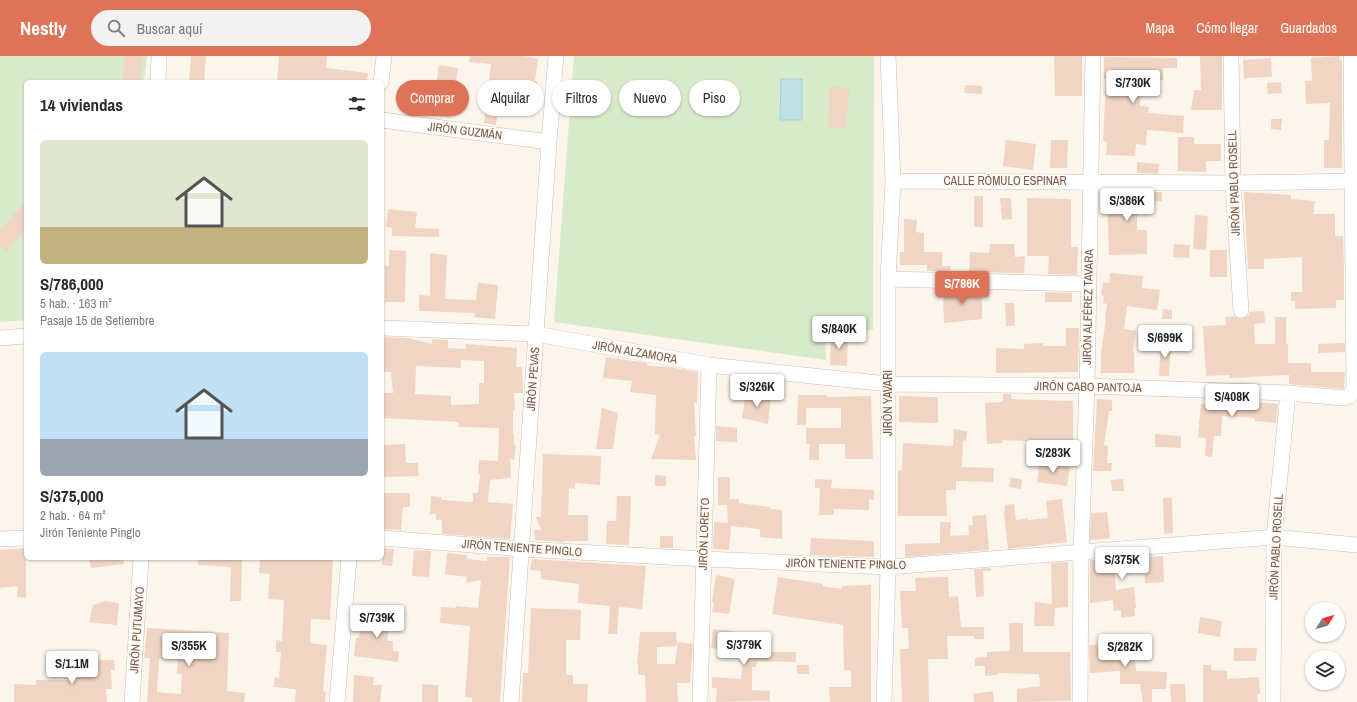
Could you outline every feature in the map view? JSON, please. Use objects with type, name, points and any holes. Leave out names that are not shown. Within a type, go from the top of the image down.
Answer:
[{"type":"street","points":[[158,80],[159,56]]},
{"type":"street","points":[[381,80],[384,56]]},
{"type":"street","name":"JIRÓN PEVAS","points":[[511,702],[548,142],[556,56]]},
{"type":"street","name":"JIRÓN YAVARI","points":[[884,702],[888,567],[888,279],[893,181],[888,56]]},
{"type":"street","name":"JIRÓN ALFÉREZ TAVARA","points":[[1080,702],[1081,551],[1093,56]]},
{"type":"street","name":"JIRÓN PABLO ROSELL","points":[[1230,56],[1233,183],[1241,310]]},
{"type":"street","points":[[1352,56],[1355,180]]},
{"type":"street","name":"JIRÓN GUZMÁN","points":[[384,120],[548,142]]},
{"type":"street","name":"CALLE RÓMULO ESPINAR","points":[[893,181],[1233,183],[1355,180]]},
{"type":"street","name":"JIRÓN CABO PANTOJA","points":[[888,384],[1086,386],[1288,393],[1344,398],[1350,396],[1354,388],[1355,180]]},
{"type":"street","points":[[888,279],[1088,284]]},
{"type":"street","name":"JIRÓN ALZAMORA","points":[[384,328],[536,334],[709,365],[888,384]]},
{"type":"street","points":[[0,338],[24,336]]},
{"type":"street","name":"JIRÓN LORETO","points":[[700,702],[709,365]]},
{"type":"street","name":"JIRÓN PABLO ROSELL","points":[[1273,702],[1274,537],[1288,393]]},
{"type":"street","name":"JIRÓN TENIENTE PINGLO","points":[[384,538],[522,549],[704,560],[888,567],[1274,537],[1357,545]]},
{"type":"street","points":[[0,539],[24,538]]},
{"type":"street","name":"JIRÓN PUTUMAYO","points":[[132,702],[141,560]]},
{"type":"street","points":[[338,702],[349,560]]},
{"type":"green space","points":[[0,56],[147,56],[144,80],[24,80],[24,320],[0,322]]},
{"type":"green space","points":[[574,56],[874,56],[873,330],[825,328],[826,360],[554,322],[569,116],[611,116],[611,80],[572,80]]},
{"type":"water","points":[[781,79],[802,79],[802,120],[780,120]]},
{"type":"building","points":[[125,56],[143,56],[140,80],[122,80]]},
{"type":"building","points":[[191,56],[206,56],[204,80],[189,80]]},
{"type":"building","points":[[279,56],[327,56],[326,68],[368,73],[367,80],[277,80]]},
{"type":"building","points":[[470,56],[524,56],[538,59],[535,80],[489,80],[491,64],[469,62]]},
{"type":"building","points":[[1054,56],[1082,56],[1082,96],[1055,96]]},
{"type":"building","points":[[1200,56],[1222,56],[1222,110],[1191,110],[1194,90],[1201,90]]},
{"type":"building","points":[[1339,56],[1340,60],[1342,60],[1342,168],[1324,168],[1324,140],[1329,140],[1330,103],[1306,104],[1305,81],[1312,81],[1311,58]]},
{"type":"building","points":[[1104,57],[1177,58],[1177,68],[1163,68],[1163,80],[1140,80],[1140,106],[1149,107],[1148,113],[1184,116],[1183,133],[1147,130],[1146,145],[1136,144],[1135,156],[1106,155],[1107,142],[1103,141],[1106,79],[1104,79]]},
{"type":"building","points":[[1271,58],[1272,77],[1244,78],[1243,60]]},
{"type":"building","points":[[439,65],[458,68],[456,80],[437,80]]},
{"type":"building","points":[[1281,82],[1282,93],[1268,94],[1267,83]]},
{"type":"building","points":[[965,85],[982,86],[982,94],[964,93]]},
{"type":"building","points":[[830,86],[849,88],[846,128],[828,127]]},
{"type":"building","points":[[438,116],[451,116],[451,118]]},
{"type":"building","points":[[485,116],[497,116],[496,125],[484,123]]},
{"type":"building","points":[[1271,119],[1282,119],[1281,130],[1271,129]]},
{"type":"building","points":[[1178,137],[1194,137],[1194,144],[1221,144],[1221,161],[1206,161],[1206,172],[1178,171]]},
{"type":"building","points":[[1006,140],[1036,144],[1033,170],[1003,166]]},
{"type":"building","points":[[1051,140],[1068,140],[1067,168],[1050,168]]},
{"type":"building","points":[[1137,162],[1159,164],[1158,174],[1137,173]]},
{"type":"building","points":[[1107,192],[1162,192],[1162,201],[1137,202],[1137,230],[1147,230],[1147,254],[1109,255]]},
{"type":"building","points":[[1244,192],[1291,195],[1291,199],[1315,201],[1313,214],[1335,214],[1335,236],[1343,236],[1344,264],[1344,300],[1336,300],[1336,308],[1295,309],[1295,301],[1291,301],[1291,292],[1302,292],[1302,257],[1264,259],[1264,269],[1248,269]]},
{"type":"building","points":[[974,196],[983,196],[983,227],[974,227]]},
{"type":"building","points":[[1000,198],[1011,198],[1012,219],[1002,220]]},
{"type":"building","points":[[1027,198],[1071,199],[1071,247],[1078,247],[1077,275],[1048,274],[1049,256],[1027,256]]},
{"type":"building","points":[[24,203],[24,232],[6,251],[0,245],[0,230]]},
{"type":"building","points":[[388,209],[417,212],[415,228],[439,229],[439,237],[392,236],[392,228],[386,227]]},
{"type":"building","points":[[1195,215],[1208,216],[1206,250],[1193,249]]},
{"type":"building","points":[[904,219],[917,220],[916,232],[924,233],[924,252],[942,252],[942,266],[951,266],[950,272],[927,271],[927,265],[900,265],[900,252],[904,252]]},
{"type":"building","points":[[990,244],[1014,244],[1015,257],[1025,256],[1024,273],[969,272],[970,252],[989,253]]},
{"type":"building","points":[[1174,244],[1190,245],[1189,258],[1173,257]]},
{"type":"building","points":[[389,250],[406,251],[405,302],[385,302],[385,265],[389,266]]},
{"type":"building","points":[[1210,250],[1227,250],[1227,277],[1210,277]]},
{"type":"building","points":[[430,253],[447,255],[445,299],[476,300],[478,283],[498,285],[495,319],[474,317],[475,313],[419,311],[419,295],[430,296]]},
{"type":"building","points":[[1110,273],[1143,276],[1142,288],[1160,290],[1157,310],[1127,306],[1124,329],[1136,331],[1133,352],[1134,373],[1101,373],[1101,352],[1107,304],[1103,303],[1104,296],[1101,295],[1103,282],[1109,283]]},
{"type":"building","points":[[943,289],[982,290],[982,319],[944,323]]},
{"type":"building","points":[[1045,292],[1072,293],[1072,302],[1045,302]]},
{"type":"building","points":[[1005,303],[1014,303],[1015,326],[1006,326]]},
{"type":"building","points":[[1163,309],[1172,310],[1172,319],[1162,319]]},
{"type":"building","points":[[1264,311],[1265,323],[1254,324],[1255,344],[1275,344],[1275,317],[1286,317],[1288,363],[1311,363],[1311,372],[1345,372],[1344,389],[1289,384],[1289,375],[1230,378],[1230,375],[1206,376],[1203,326],[1226,325],[1225,317],[1235,316],[1242,319],[1249,315],[1249,312]]},
{"type":"building","points":[[1066,328],[1079,328],[1078,372],[996,373],[996,348],[1024,349],[1024,344],[1043,343],[1043,346],[1066,346]]},
{"type":"building","points":[[831,334],[848,334],[847,366],[830,365]]},
{"type":"building","points":[[384,337],[408,338],[432,344],[432,339],[448,340],[448,348],[466,349],[466,344],[517,348],[516,367],[522,367],[523,393],[514,393],[515,410],[513,410],[513,434],[514,445],[516,445],[514,460],[510,459],[511,478],[490,480],[488,502],[513,504],[510,539],[442,534],[442,520],[436,520],[436,514],[430,514],[431,496],[441,497],[441,500],[473,502],[473,493],[478,493],[480,474],[478,474],[479,460],[498,461],[499,428],[459,427],[459,422],[384,418],[384,393],[393,393],[391,372],[384,372]],"holes":[[[461,360],[484,361],[484,383],[479,383],[479,404],[451,405],[451,396],[415,394],[416,366],[461,368]]]},
{"type":"building","points":[[1161,341],[1171,342],[1169,376],[1159,376]]},
{"type":"building","points":[[1345,343],[1345,352],[1318,353],[1318,344]]},
{"type":"building","points":[[606,357],[648,363],[647,366],[669,367],[698,372],[697,403],[694,402],[696,460],[651,459],[660,435],[655,434],[656,395],[630,392],[632,381],[603,378]]},
{"type":"building","points":[[746,393],[762,395],[771,394],[768,424],[742,418]]},
{"type":"building","points":[[1003,394],[1011,394],[1011,399],[1073,401],[1073,452],[1026,451],[1026,441],[1003,440],[1003,443],[987,444],[985,403],[1003,402]]},
{"type":"building","points":[[798,395],[827,395],[827,397],[871,396],[873,459],[845,459],[845,444],[819,444],[819,460],[809,460],[810,444],[806,444],[806,428],[841,428],[841,408],[806,408],[806,425],[797,425]]},
{"type":"building","points":[[899,396],[938,397],[938,423],[899,422]]},
{"type":"building","points":[[1097,399],[1112,400],[1112,411],[1109,411],[1104,445],[1108,446],[1107,463],[1112,463],[1111,471],[1093,471]]},
{"type":"building","points":[[1230,400],[1278,404],[1276,423],[1255,421],[1255,418],[1222,416],[1221,436],[1214,436],[1212,457],[1205,456],[1206,438],[1198,437],[1201,404],[1229,406]]},
{"type":"building","points":[[602,408],[618,413],[613,449],[596,449]]},
{"type":"building","points":[[716,426],[737,428],[737,442],[716,441]]},
{"type":"building","points":[[954,429],[967,431],[966,441],[963,440],[962,467],[994,468],[993,482],[956,481],[956,490],[946,490],[947,516],[898,516],[898,470],[902,470],[903,443],[953,446]]},
{"type":"building","points":[[1155,434],[1181,436],[1181,448],[1155,447]]},
{"type":"building","points":[[405,444],[406,463],[418,463],[419,476],[384,477],[384,445]]},
{"type":"building","points":[[543,454],[601,456],[600,485],[575,483],[575,489],[569,488],[568,515],[588,515],[588,541],[564,542],[535,540],[534,530],[541,530],[536,517],[541,517]]},
{"type":"building","points":[[1039,463],[1070,467],[1067,486],[1037,482]]},
{"type":"building","points":[[655,475],[666,476],[666,486],[655,486]]},
{"type":"building","points":[[718,477],[730,477],[730,499],[739,499],[739,503],[782,510],[782,539],[760,537],[760,529],[731,526],[729,550],[713,549],[714,522],[728,523],[727,505],[718,505]]},
{"type":"building","points":[[1011,477],[1022,480],[1021,489],[1009,487]]},
{"type":"building","points":[[815,479],[832,480],[831,488],[874,490],[874,500],[869,499],[869,510],[834,509],[834,515],[819,515],[820,488],[815,488]]},
{"type":"building","points":[[1123,479],[1124,491],[1112,491],[1111,480]]},
{"type":"building","points":[[384,493],[410,493],[410,507],[403,507],[401,530],[384,529]]},
{"type":"building","points":[[617,496],[631,496],[629,545],[606,544],[607,521],[616,521]]},
{"type":"building","points":[[1163,498],[1172,498],[1173,533],[1164,534]]},
{"type":"building","points":[[1062,499],[1067,542],[1008,549],[1004,514],[1005,505],[1014,504],[1016,520],[1027,518],[1028,520],[1048,518],[1046,501]]},
{"type":"building","points":[[1107,512],[1110,538],[1090,540],[1091,513]]},
{"type":"building","points":[[986,515],[989,550],[905,557],[905,544],[940,543],[940,522],[951,522],[950,536],[969,535],[968,526],[973,525],[972,516]]},
{"type":"building","points":[[660,536],[673,536],[673,548],[660,548]]},
{"type":"building","points":[[811,538],[874,541],[874,557],[810,555]]},
{"type":"building","points":[[24,548],[24,560],[26,560],[26,598],[17,597],[18,586],[0,588],[0,550]]},
{"type":"building","points":[[384,548],[394,549],[392,566],[382,565],[382,560],[384,560]]},
{"type":"building","points":[[414,550],[431,551],[429,577],[412,576]]},
{"type":"building","points":[[447,553],[467,555],[466,559],[487,561],[487,557],[510,557],[500,702],[472,702],[472,698],[465,697],[470,626],[440,623],[441,607],[456,608],[456,606],[478,608],[481,580],[466,583],[467,577],[445,574]]},
{"type":"building","points":[[1163,556],[1164,582],[1145,583],[1145,569],[1115,570],[1116,590],[1134,587],[1136,608],[1134,608],[1135,616],[1121,618],[1121,610],[1114,611],[1113,600],[1090,603],[1090,560],[1114,559],[1114,561],[1133,557]]},
{"type":"building","points":[[532,559],[646,566],[642,609],[619,607],[617,634],[608,634],[610,606],[578,603],[579,584],[541,579],[541,571],[530,570]]},
{"type":"building","points":[[89,560],[123,560],[124,564],[91,568]]},
{"type":"building","points":[[198,560],[242,560],[241,601],[230,601],[231,567],[198,565]]},
{"type":"building","points":[[260,560],[333,560],[330,620],[311,619],[310,643],[327,645],[323,691],[326,692],[325,702],[295,702],[296,689],[274,687],[275,677],[279,678],[281,652],[276,652],[276,640],[282,641],[284,600],[268,599],[270,574],[259,573]]},
{"type":"building","points":[[1068,562],[1068,607],[1055,608],[1054,626],[1034,626],[1035,602],[1052,604],[1051,563]]},
{"type":"building","points":[[991,568],[991,571],[983,571],[984,596],[976,597],[974,569]]},
{"type":"building","points":[[716,575],[735,579],[729,614],[712,612]]},
{"type":"building","points":[[778,577],[823,584],[822,586],[842,589],[842,586],[871,585],[871,702],[830,702],[829,687],[851,687],[851,670],[844,670],[843,625],[772,614]]},
{"type":"building","points":[[948,577],[949,597],[958,596],[961,627],[984,627],[984,639],[974,639],[974,636],[947,636],[948,659],[928,659],[929,702],[902,702],[900,649],[909,649],[908,628],[902,628],[900,591],[916,591],[915,578]]},
{"type":"building","points":[[105,601],[119,603],[117,625],[89,622],[93,605]]},
{"type":"building","points":[[376,606],[391,608],[387,641],[393,641],[393,651],[399,652],[398,662],[354,656],[356,638],[359,638],[360,631],[372,632]]},
{"type":"building","points":[[531,608],[581,610],[580,640],[566,640],[566,675],[573,675],[573,684],[588,684],[587,702],[522,702],[523,673],[528,673]]},
{"type":"building","points":[[1200,617],[1222,621],[1220,637],[1198,633]]},
{"type":"building","points":[[1009,623],[1023,623],[1023,652],[1070,652],[1071,701],[1017,702],[1017,689],[1040,686],[1039,674],[998,673],[998,675],[985,676],[985,666],[975,666],[975,658],[987,657],[987,652],[1010,651]]},
{"type":"building","points":[[147,628],[229,633],[227,691],[245,693],[244,702],[147,702],[150,658],[144,658]],"holes":[[[159,659],[178,660],[177,674],[182,674],[181,694],[157,692]]]},
{"type":"building","points":[[713,629],[763,635],[760,652],[796,652],[796,662],[757,661],[756,667],[752,667],[752,690],[770,691],[770,701],[716,702],[717,688],[712,688],[712,677],[741,679],[744,652],[711,648]]},
{"type":"building","points":[[640,632],[676,632],[677,646],[657,647],[657,664],[675,664],[678,642],[693,644],[690,683],[677,683],[678,702],[646,702],[645,675],[638,675],[637,664]]},
{"type":"building","points":[[1128,643],[1129,660],[1135,660],[1136,671],[1167,672],[1166,689],[1152,689],[1152,702],[1143,702],[1140,684],[1120,684],[1120,671],[1090,673],[1089,645]]},
{"type":"building","points":[[1234,648],[1257,648],[1256,661],[1234,661]]},
{"type":"building","points":[[114,660],[115,670],[111,670],[112,689],[106,689],[107,702],[14,702],[14,684],[36,685],[36,680],[68,680],[68,661]]},
{"type":"building","points":[[797,665],[809,665],[809,674],[797,674]]},
{"type":"building","points":[[1203,665],[1211,665],[1211,670],[1227,671],[1227,679],[1259,677],[1260,694],[1257,694],[1258,702],[1203,702]]},
{"type":"building","points":[[354,675],[374,677],[373,685],[382,685],[380,702],[353,702]]},
{"type":"building","points":[[422,684],[438,685],[438,702],[422,702]]},
{"type":"building","points":[[1170,684],[1185,684],[1186,702],[1171,702]]},
{"type":"building","points":[[993,691],[994,702],[974,702],[973,694]]}]
